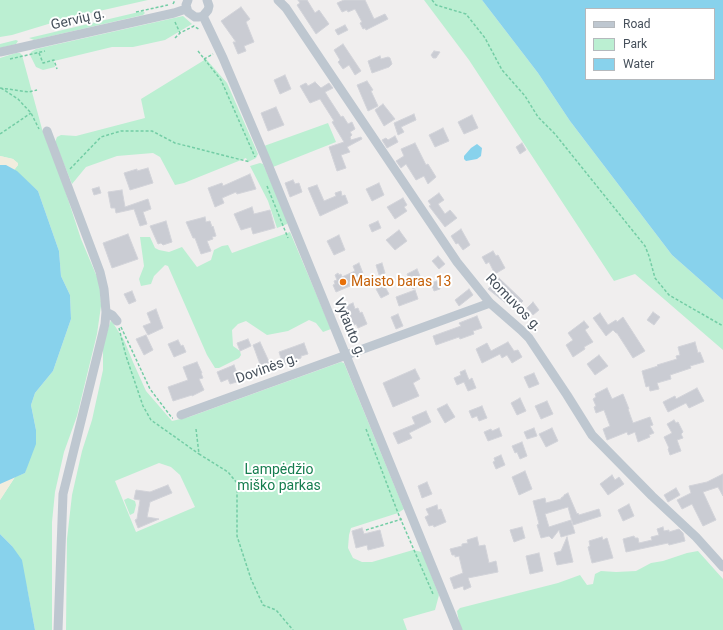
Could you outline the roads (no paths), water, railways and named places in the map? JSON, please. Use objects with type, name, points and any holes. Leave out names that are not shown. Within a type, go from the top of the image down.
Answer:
[{"type":"street","name":"Romuvos g.","points":[[278,0],[286,8],[457,262],[490,303],[529,338],[592,435],[652,496],[696,537],[723,567]]},
{"type":"street","points":[[187,4],[191,15],[199,17],[203,16],[208,10],[210,1]]},
{"type":"street","name":"Gervių g.","points":[[0,52],[166,14],[187,4]]},
{"type":"street","name":"Vytauto g.","points":[[203,16],[210,28],[294,227],[345,356],[458,630]]},
{"type":"street","points":[[43,130],[63,174],[100,272],[104,289],[106,312],[105,324],[63,494],[58,630]]},
{"type":"street","name":"Dovinės g.","points":[[181,415],[490,303]]},
{"type":"street","points":[[106,312],[112,315],[117,321]]},
{"type":"water","points":[[482,0],[723,0],[723,300],[672,255],[570,121],[538,73]]},
{"type":"water","points":[[477,144],[482,148],[481,156],[477,159],[466,161],[464,156]]},
{"type":"water","points":[[0,165],[6,165],[17,171],[38,191],[59,251],[61,276],[70,295],[71,319],[53,371],[35,393],[31,405],[36,430],[36,444],[25,473],[0,484]]},
{"type":"water","points":[[0,534],[12,546],[22,560],[35,630],[0,630]]},
{"type":"place","name":"Maisto baras 13","points":[[343,282]]},
{"type":"park label","name":"Lampėdžio miško parkas","points":[[279,478]]}]
